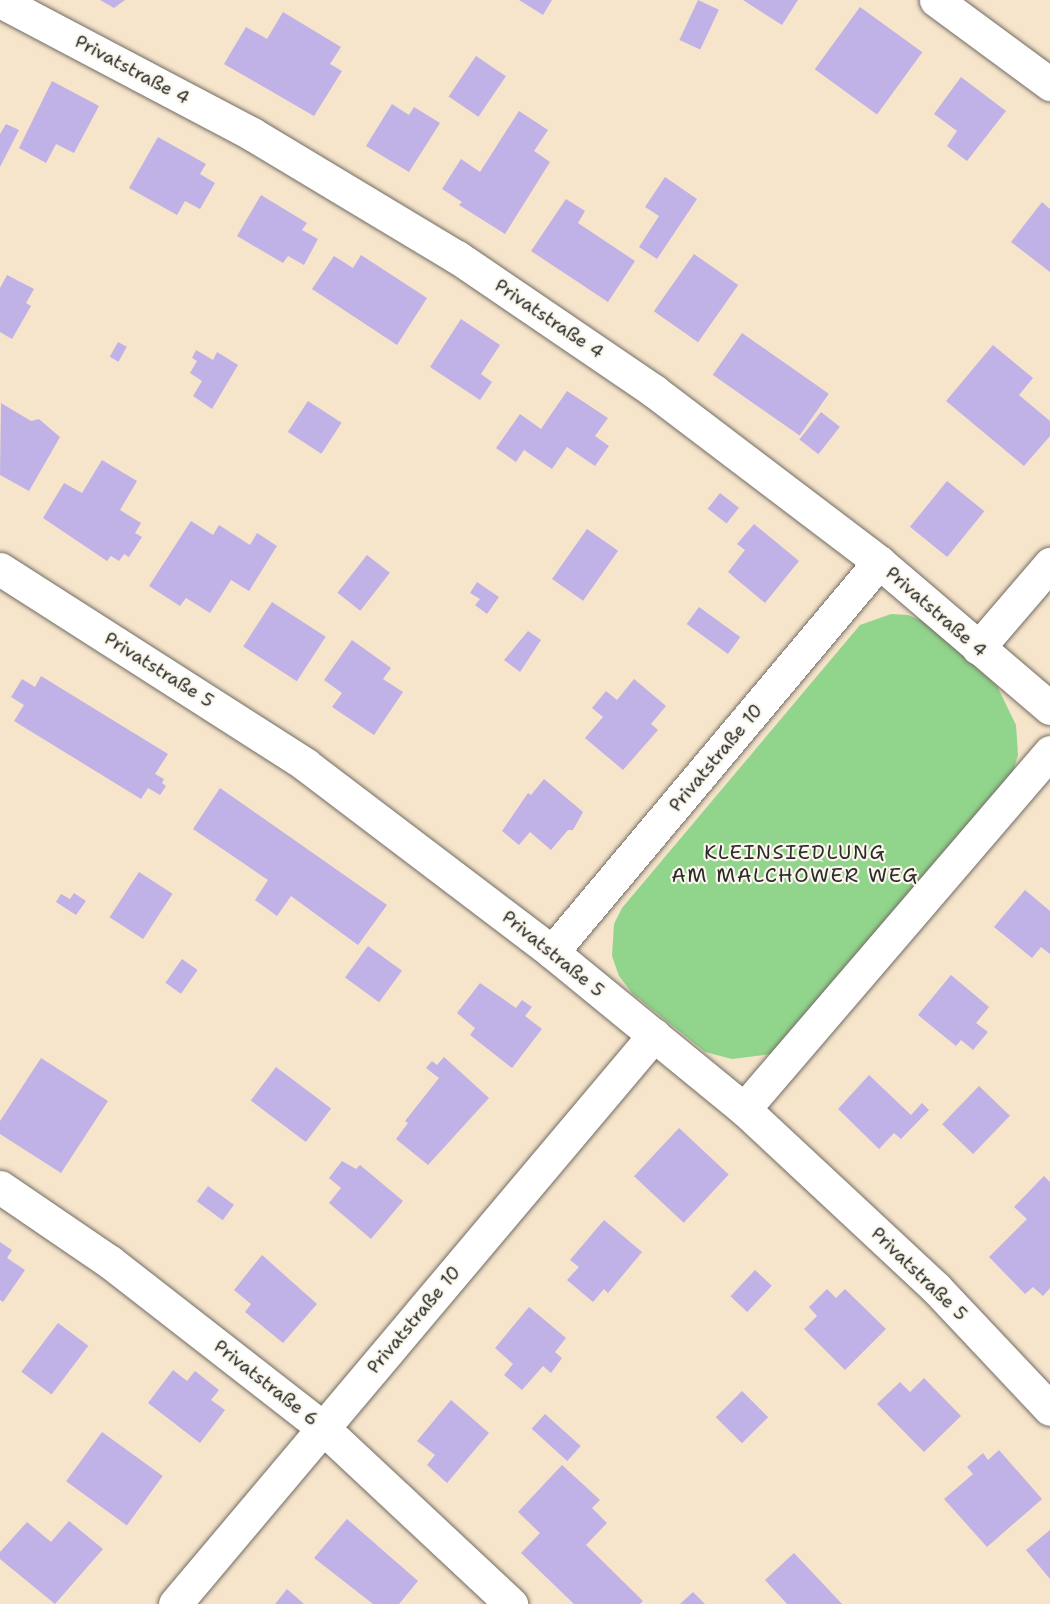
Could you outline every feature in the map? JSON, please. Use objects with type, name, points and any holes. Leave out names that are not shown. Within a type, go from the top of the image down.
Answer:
[{"type":"street","points":[[936,0],[1050,84]]},
{"type":"street","name":"Privatstraße 4","points":[[0,2],[252,134],[457,256],[654,391],[879,562],[1050,708]]},
{"type":"street","name":"Privatstraße 10","points":[[552,952],[879,562]]},
{"type":"street","points":[[978,648],[1050,564]]},
{"type":"street","name":"Privatstraße 5","points":[[0,569],[306,765],[552,952],[744,1109],[936,1288],[1050,1409]]},
{"type":"street","points":[[744,1109],[1050,752]]},
{"type":"street","name":"Privatstraße 10","points":[[175,1604],[654,1035]]},
{"type":"street","name":"Privatstraße 6","points":[[0,1187],[110,1262],[323,1428],[511,1604]]},
{"type":"green space","points":[[891,614],[908,615],[927,623],[997,686],[1016,725],[1018,755],[1013,772],[771,1054],[732,1059],[705,1052],[632,993],[619,976],[612,956],[614,924],[622,908],[860,625]]},
{"type":"building","points":[[100,0],[125,0],[114,8]]},
{"type":"building","points":[[519,0],[552,0],[543,15]]},
{"type":"building","points":[[698,0],[719,10],[700,50],[679,40]]},
{"type":"building","points":[[743,0],[798,0],[782,25]]},
{"type":"building","points":[[860,7],[922,52],[877,115],[815,69]]},
{"type":"building","points":[[283,12],[341,47],[330,64],[342,71],[314,116],[224,64],[246,27],[267,39]]},
{"type":"building","points":[[476,56],[506,76],[478,117],[449,97]]},
{"type":"building","points":[[961,77],[1006,111],[967,161],[947,146],[957,131],[934,114]]},
{"type":"building","points":[[52,81],[99,106],[74,153],[56,144],[46,163],[19,148]]},
{"type":"building","points":[[392,104],[409,115],[414,107],[440,123],[409,172],[366,146]]},
{"type":"building","points":[[519,111],[548,130],[534,151],[550,162],[505,234],[459,205],[462,202],[442,189],[461,159],[480,172]]},
{"type":"building","points":[[6,124],[19,130],[0,167],[0,134]]},
{"type":"building","points":[[158,137],[206,164],[200,174],[215,183],[200,209],[185,201],[177,215],[129,188]]},
{"type":"building","points":[[665,177],[697,199],[657,259],[639,247],[659,216],[645,207]]},
{"type":"building","points":[[261,195],[307,223],[302,230],[318,239],[304,265],[288,256],[283,263],[237,236]]},
{"type":"building","points":[[566,199],[585,211],[578,223],[635,261],[608,302],[531,251]]},
{"type":"building","points":[[1042,202],[1050,209],[1050,272],[1011,242]]},
{"type":"building","points":[[694,254],[738,285],[698,342],[654,311]]},
{"type":"building","points":[[361,255],[427,298],[397,345],[312,289],[334,256],[353,268]]},
{"type":"building","points":[[7,275],[34,289],[26,303],[31,306],[12,339],[0,332],[0,288]]},
{"type":"building","points":[[461,319],[500,345],[481,374],[492,382],[480,400],[430,367]]},
{"type":"building","points":[[742,333],[829,394],[800,436],[713,375]]},
{"type":"building","points":[[118,342],[127,347],[119,362],[110,357]]},
{"type":"building","points":[[993,345],[1033,378],[1019,395],[1050,421],[1050,436],[1024,466],[946,401]]},
{"type":"building","points":[[196,350],[213,360],[217,352],[238,365],[212,409],[193,396],[202,381],[190,373],[197,361],[192,358]]},
{"type":"building","points":[[567,391],[608,418],[595,436],[609,446],[595,466],[567,447],[552,469],[524,450],[516,462],[496,448],[520,414],[541,429]]},
{"type":"building","points":[[308,401],[342,423],[321,454],[288,432]]},
{"type":"building","points":[[1,403],[31,421],[39,419],[60,437],[29,491],[0,475]]},
{"type":"building","points":[[821,412],[840,427],[818,454],[799,440]]},
{"type":"building","points":[[102,460],[137,481],[120,510],[141,523],[135,533],[142,537],[129,557],[124,554],[119,561],[111,556],[107,561],[43,518],[64,483],[82,493]]},
{"type":"building","points":[[947,481],[984,511],[947,557],[910,527]]},
{"type":"building","points":[[720,493],[739,508],[727,524],[708,509]]},
{"type":"building","points":[[191,521],[213,535],[219,525],[250,545],[257,533],[277,546],[249,591],[231,580],[210,613],[186,598],[180,606],[149,586]]},
{"type":"building","points":[[754,524],[799,561],[765,603],[728,572],[745,550],[737,544]]},
{"type":"building","points":[[587,529],[618,551],[583,601],[552,579]]},
{"type":"building","points":[[367,555],[390,573],[360,611],[337,593]]},
{"type":"building","points":[[477,582],[499,597],[487,614],[475,605],[480,599],[470,593]]},
{"type":"building","points":[[272,602],[326,637],[297,681],[243,646]]},
{"type":"building","points":[[699,607],[740,637],[728,654],[687,624]]},
{"type":"building","points":[[528,631],[541,640],[520,672],[504,660]]},
{"type":"building","points":[[352,640],[391,668],[383,679],[403,692],[374,735],[332,707],[342,693],[324,680]]},
{"type":"building","points":[[41,676],[168,754],[155,774],[164,779],[162,783],[166,786],[160,795],[148,788],[141,799],[14,721],[24,705],[11,697],[22,679],[35,687]]},
{"type":"building","points":[[634,679],[666,706],[651,724],[658,730],[623,770],[585,738],[603,717],[592,708],[606,691],[617,700]]},
{"type":"building","points":[[544,779],[583,812],[573,830],[568,830],[551,850],[530,832],[519,845],[502,831],[528,793],[531,795]]},
{"type":"building","points":[[220,788],[387,905],[358,945],[291,896],[277,916],[255,900],[268,880],[193,829]]},
{"type":"building","points":[[139,872],[173,894],[143,939],[110,917]]},
{"type":"building","points":[[1025,890],[1050,911],[1050,954],[1041,947],[1032,958],[994,927]]},
{"type":"building","points":[[74,893],[86,901],[76,915],[56,902],[61,894],[70,899]]},
{"type":"building","points":[[368,946],[402,971],[379,1002],[345,978]]},
{"type":"building","points":[[182,959],[198,970],[181,994],[165,983]]},
{"type":"building","points":[[951,975],[989,1007],[976,1023],[988,1032],[973,1050],[961,1040],[956,1046],[918,1015]]},
{"type":"building","points":[[480,983],[516,1008],[522,1000],[532,1007],[525,1016],[542,1029],[512,1068],[470,1035],[475,1028],[457,1013]]},
{"type":"building","points":[[444,1057],[489,1098],[428,1165],[396,1139],[408,1123],[405,1121],[439,1078],[426,1068],[432,1061],[437,1065]]},
{"type":"building","points":[[41,1058],[108,1101],[61,1173],[0,1134],[0,1121]]},
{"type":"building","points":[[276,1067],[331,1109],[306,1142],[251,1101]]},
{"type":"building","points":[[869,1075],[911,1115],[922,1103],[929,1110],[901,1139],[894,1133],[879,1149],[838,1109]]},
{"type":"building","points":[[979,1086],[1010,1116],[973,1154],[942,1124]]},
{"type":"building","points":[[679,1128],[729,1174],[684,1223],[634,1176]]},
{"type":"building","points":[[342,1161],[356,1169],[360,1165],[403,1201],[371,1239],[329,1203],[341,1188],[329,1178]]},
{"type":"building","points":[[1044,1176],[1050,1182],[1050,1288],[1043,1296],[1033,1287],[1025,1294],[989,1257],[1027,1219],[1014,1207]]},
{"type":"building","points":[[208,1186],[234,1205],[223,1220],[197,1201]]},
{"type":"building","points":[[604,1220],[642,1252],[608,1293],[604,1289],[593,1302],[567,1280],[579,1267],[570,1260]]},
{"type":"building","points":[[0,1242],[12,1250],[7,1258],[25,1270],[3,1302],[0,1300]]},
{"type":"building","points":[[262,1255],[317,1304],[283,1343],[245,1312],[251,1304],[234,1290]]},
{"type":"building","points":[[755,1270],[772,1286],[747,1312],[730,1296]]},
{"type":"building","points":[[827,1289],[836,1298],[845,1289],[886,1329],[845,1370],[804,1329],[817,1316],[809,1307]]},
{"type":"building","points":[[529,1307],[566,1338],[555,1352],[562,1358],[551,1373],[543,1366],[522,1390],[504,1375],[513,1364],[495,1348]]},
{"type":"building","points":[[58,1323],[88,1346],[52,1395],[21,1372]]},
{"type":"building","points":[[173,1370],[187,1381],[195,1371],[219,1390],[211,1400],[225,1410],[200,1443],[148,1403]]},
{"type":"building","points":[[924,1378],[961,1416],[924,1452],[877,1404],[900,1382],[910,1392]]},
{"type":"building","points":[[742,1391],[768,1417],[742,1443],[716,1417]]},
{"type":"building","points":[[451,1400],[489,1433],[447,1483],[427,1465],[435,1455],[417,1441]]},
{"type":"building","points":[[545,1414],[581,1446],[567,1461],[532,1429]]},
{"type":"building","points":[[102,1432],[163,1476],[127,1525],[66,1481]]},
{"type":"building","points":[[999,1450],[1042,1499],[987,1547],[944,1499],[973,1474],[967,1467],[983,1453],[988,1460]]},
{"type":"building","points":[[562,1465],[600,1500],[592,1508],[607,1523],[586,1545],[643,1601],[640,1604],[574,1604],[521,1553],[540,1533],[518,1512]]},
{"type":"building","points":[[347,1519],[418,1581],[399,1604],[373,1604],[314,1558]]},
{"type":"building","points":[[69,1521],[103,1549],[55,1604],[0,1559],[0,1552],[27,1522],[51,1542]]},
{"type":"building","points":[[1050,1530],[1050,1579],[1026,1550]]},
{"type":"building","points":[[794,1553],[842,1604],[787,1604],[765,1580]]},
{"type":"building","points":[[287,1589],[304,1604],[275,1604]]},
{"type":"building","points":[[693,1592],[705,1604],[680,1604]]},
{"type":"district","name":"KLEINSIEDLUNG AM MALCHOWER WEG","points":[[795,864]]}]
